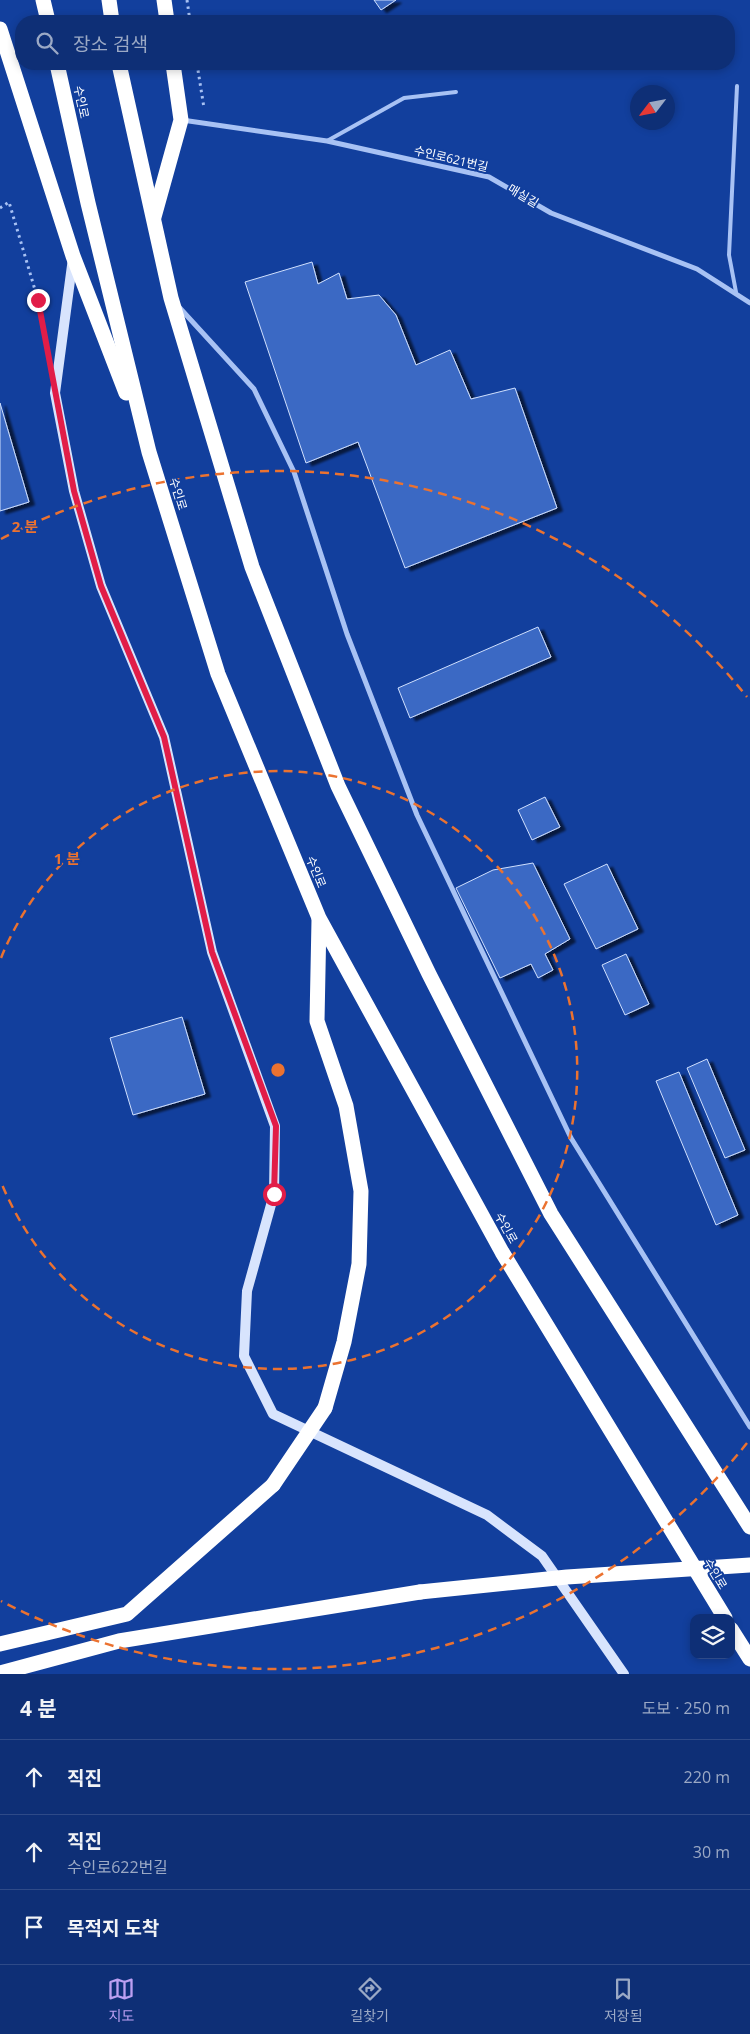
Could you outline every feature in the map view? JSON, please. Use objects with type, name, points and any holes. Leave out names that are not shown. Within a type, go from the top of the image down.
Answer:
[{"type":"highway","points":[[43,0],[47,15]]},
{"type":"highway","points":[[109,0],[111,15]]},
{"type":"highway","points":[[164,0],[166,15]]},
{"type":"highway","points":[[0,29],[73,256],[149,452]]},
{"type":"highway","name":"수인로","points":[[58,70],[88,204],[149,452],[218,674],[319,918],[502,1252],[723,1614]]},
{"type":"highway","points":[[120,70],[171,298],[252,567],[338,786],[551,1214],[750,1527]]},
{"type":"highway","points":[[154,218],[181,120],[174,70]]},
{"type":"highway","points":[[0,1644],[127,1614],[273,1485],[325,1408],[344,1342],[359,1264],[361,1191],[346,1106],[317,1021],[319,918]]},
{"type":"highway","points":[[0,1673],[119,1641],[420,1592],[567,1577],[750,1565]]},
{"type":"highway","points":[[735,1635],[750,1659]]},
{"type":"street","name":"수인로621번길","points":[[181,120],[326,141],[489,177],[552,213],[697,269],[750,302]]},
{"type":"street","points":[[73,256],[55,393],[74,491],[101,586],[164,737],[212,952],[276,1126],[274,1194],[247,1291],[244,1356],[273,1414],[487,1515],[542,1556],[624,1674]]},
{"type":"street","points":[[171,298],[254,389],[294,472],[347,634],[417,815],[567,1129],[750,1427]]},
{"type":"lane","points":[[736,292],[730,255],[737,86]]},
{"type":"lane","points":[[326,141],[404,98],[456,92]]},
{"type":"path","points":[[187,0],[189,15]]},
{"type":"path","points":[[198,70],[205,110]]},
{"type":"path","points":[[0,208],[10,202],[38,300],[45,337]]},
{"type":"building","points":[[374,0],[396,0],[381,10]]},
{"type":"building","points":[[312,262],[318,284],[339,273],[347,299],[379,295],[396,315],[416,365],[450,350],[471,399],[515,388],[557,508],[405,568],[358,442],[306,463],[245,282]]},
{"type":"building","points":[[0,403],[29,502],[0,511]]},
{"type":"building","points":[[538,627],[551,657],[410,718],[398,688]]},
{"type":"building","points":[[545,797],[560,827],[532,840],[518,810]]},
{"type":"building","points":[[533,863],[570,939],[545,954],[553,970],[538,978],[531,964],[500,978],[456,888],[493,870]]},
{"type":"building","points":[[607,864],[638,929],[596,949],[564,884]]},
{"type":"building","points":[[626,954],[649,1004],[625,1015],[602,965]]},
{"type":"building","points":[[182,1017],[205,1094],[133,1115],[110,1038]]},
{"type":"building","points":[[707,1059],[745,1150],[725,1158],[687,1068]]},
{"type":"building","points":[[679,1072],[738,1215],[716,1225],[656,1081]]},
{"type":"route","points":[[38,300],[74,491],[101,586],[164,737],[212,952],[276,1126],[274,1194]]}]
